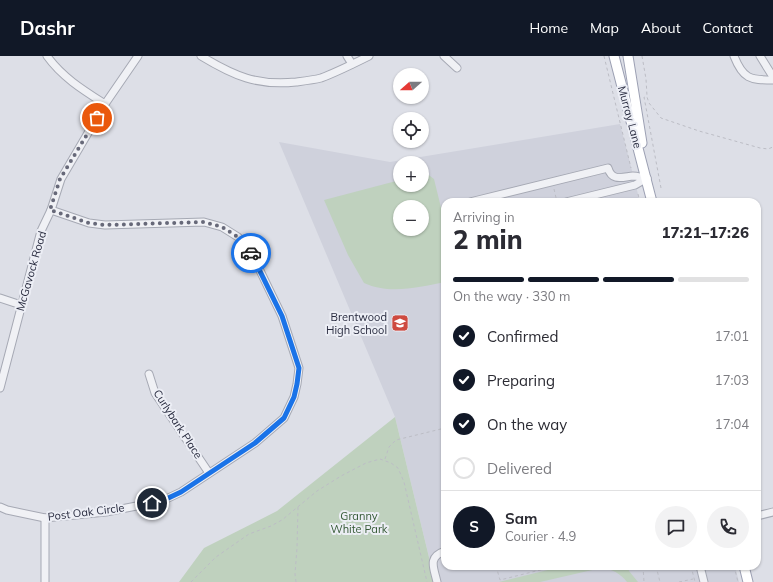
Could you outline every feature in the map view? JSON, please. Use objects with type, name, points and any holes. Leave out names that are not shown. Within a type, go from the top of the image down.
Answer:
[{"type":"main road","name":"Murray Lane","points":[[614,56],[647,178]]},
{"type":"main road","name":"Murray Lane","points":[[628,56],[651,198]]},
{"type":"main road","points":[[745,570],[748,582]]},
{"type":"street","points":[[47,56],[59,72],[75,85],[105,104]]},
{"type":"street","name":"McGavock Road","points":[[0,388],[41,231],[50,210],[60,179],[105,104],[138,56]]},
{"type":"street","points":[[200,56],[224,70],[252,80],[267,83],[285,83],[320,78],[369,56]]},
{"type":"street","points":[[347,56],[352,64]]},
{"type":"street","points":[[444,56],[457,68]]},
{"type":"street","points":[[734,56],[740,70],[747,77],[756,80],[773,79],[760,56]]},
{"type":"street","points":[[486,198],[608,168],[611,174],[618,178],[633,176],[647,178]]},
{"type":"street","points":[[582,198],[635,185],[647,178]]},
{"type":"street","name":"Post Oak Circle","points":[[0,507],[7,510],[45,518],[106,512],[162,501],[181,492],[255,443],[284,418],[294,397],[297,384],[299,368],[282,316],[250,250],[238,237],[222,227],[204,222],[105,225],[89,223],[50,210]]},
{"type":"street","points":[[0,298],[21,305]]},
{"type":"street","name":"Curlybark Place","points":[[149,374],[156,393],[209,473]]},
{"type":"street","points":[[761,515],[773,512]]},
{"type":"street","points":[[45,518],[45,582]]},
{"type":"street","points":[[437,582],[433,565],[434,558],[437,554],[441,552]]},
{"type":"street","points":[[701,570],[704,582]]},
{"type":"path","points":[[604,56],[631,170]]},
{"type":"path","points":[[642,56],[647,97],[649,103],[661,118],[698,131],[760,148],[768,150],[773,147]]},
{"type":"path","points":[[647,97],[644,97],[661,188]]},
{"type":"path","points":[[552,182],[556,198]]},
{"type":"path","points":[[638,194],[639,198]]},
{"type":"path","points":[[384,460],[389,447],[396,440],[441,429]]},
{"type":"path","points":[[191,582],[216,557],[249,534],[271,526],[282,520],[317,491],[366,463],[384,460],[398,468],[404,482],[427,582]]},
{"type":"path","points":[[296,582],[295,574],[298,506]]},
{"type":"path","points":[[497,570],[500,580],[540,570]]},
{"type":"path","points":[[643,570],[644,582]]},
{"type":"path","points":[[657,570],[660,582]]},
{"type":"path","points":[[692,570],[695,582]]},
{"type":"path","points":[[735,570],[738,582]]},
{"type":"path","points":[[679,582],[694,579]]},
{"type":"shaded area","name":"Brentwood High School","points":[[620,124],[639,198],[441,198],[441,570],[736,570],[739,582],[435,582],[395,417],[279,142],[393,162],[393,192],[429,192],[429,156],[426,156]]},
{"type":"green space","points":[[429,175],[434,179],[441,208],[441,283],[404,289],[384,289],[364,283],[348,255],[324,200],[393,182],[393,192],[429,192]]},
{"type":"green space","name":"Granny White Park","points":[[395,417],[435,582],[179,582],[204,548],[277,511]]},
{"type":"green space","points":[[548,570],[592,570],[540,582],[499,582]]},
{"type":"green space","points":[[611,570],[629,570],[638,582],[627,582],[616,572]]},
{"type":"way so far","points":[[97,118],[60,179],[50,210],[89,223],[105,225],[204,222],[222,227],[238,237],[251,253]]},
{"type":"place","name":"Brentwood High School","points":[[400,323]]},
{"type":"route","points":[[152,503],[162,501],[181,492],[255,443],[284,418],[294,397],[299,368],[282,316],[251,253]]}]
